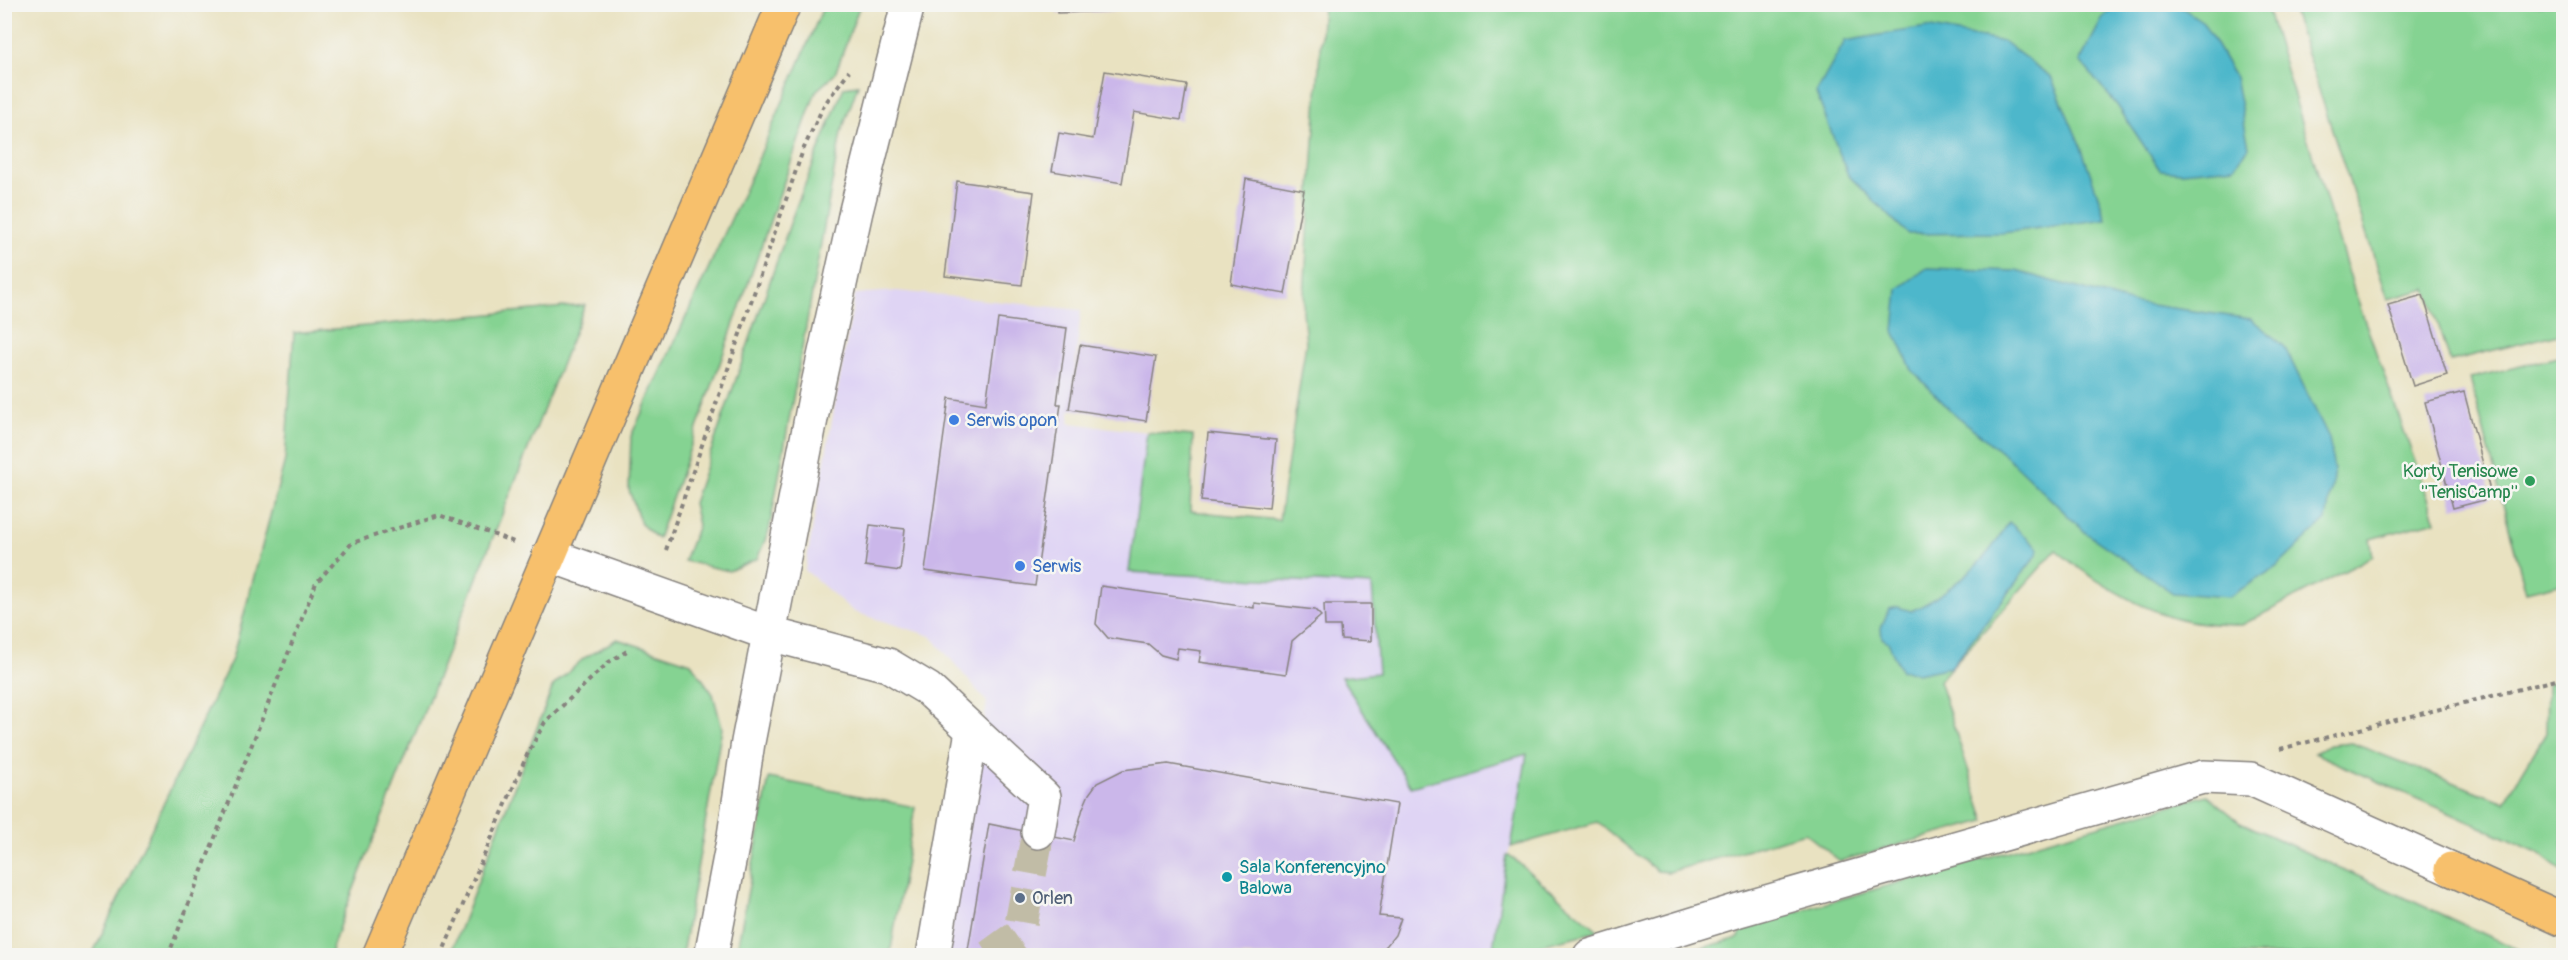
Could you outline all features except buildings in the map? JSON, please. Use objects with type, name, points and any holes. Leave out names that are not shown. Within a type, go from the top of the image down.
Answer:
[{"type":"main road","points":[[379,956],[784,4]]},
{"type":"main road","points":[[2451,869],[2564,920]]},
{"type":"lane","points":[[711,956],[734,836],[748,742],[815,398],[856,211],[908,4]]},
{"type":"lane","points":[[549,555],[770,634],[888,665],[928,689],[1044,797],[1038,832]]},
{"type":"lane","points":[[933,956],[972,730]]},
{"type":"lane","points":[[1590,956],[1739,910],[2204,777],[2251,779],[2451,869]]},
{"type":"path","points":[[666,550],[804,150],[824,105],[850,70]]},
{"type":"path","points":[[168,956],[316,583],[351,543],[439,515],[549,555]]},
{"type":"path","points":[[441,956],[527,755],[545,722],[609,662],[627,651]]},
{"type":"path","points":[[2251,779],[2263,760],[2287,746],[2564,678]]},
{"type":"shaded area","points":[[897,291],[1081,310],[1069,423],[1147,432],[1130,572],[1372,584],[1378,673],[1342,676],[1527,754],[1511,847],[1507,855],[1492,955],[947,955],[987,702],[931,636],[854,612],[805,570],[855,294]]},
{"type":"green space","points":[[1323,4],[2266,5],[2355,293],[2436,521],[2370,539],[2373,556],[2242,625],[2198,622],[2158,612],[2111,589],[2056,550],[1939,681],[1985,821],[1840,861],[1805,833],[1669,872],[1657,871],[1597,822],[1511,847],[1527,754],[1411,787],[1341,677],[1378,673],[1372,585],[1129,572],[1147,432],[1193,436],[1190,511],[1279,520],[1306,343],[1303,311]]},
{"type":"green space","points":[[824,5],[860,5],[835,74],[816,91],[658,539],[641,524],[629,490],[631,436],[751,176]]},
{"type":"green space","points":[[2291,5],[2563,5],[2563,333],[2450,361],[2427,289],[2388,299]]},
{"type":"green space","points":[[858,85],[841,133],[769,531],[757,559],[729,571],[684,561],[698,525],[693,503],[794,212],[844,87]]},
{"type":"green space","points":[[585,305],[341,921],[330,955],[92,955],[232,659],[285,460],[294,333]]},
{"type":"green space","name":"Korty Tenisowe ''TenisCamp''","points":[[2563,356],[2563,583],[2526,592],[2470,378]]},
{"type":"green space","points":[[617,639],[691,663],[713,694],[722,728],[682,955],[450,955],[553,686],[584,658]]},
{"type":"green space","points":[[2563,680],[2563,871],[2537,852],[2314,753],[2330,745],[2352,743],[2504,802],[2546,733],[2547,684]]},
{"type":"green space","points":[[769,778],[915,807],[890,955],[736,955]]},
{"type":"green space","points":[[2207,795],[2240,822],[2530,955],[1676,955],[1739,938],[1742,927]]},
{"type":"green space","points":[[1507,855],[1509,855],[1599,931],[1492,955]]},
{"type":"water","points":[[2114,5],[2178,5],[2203,22],[2235,77],[2249,147],[2235,167],[2182,172],[2160,170],[2117,105],[2080,61],[2104,16]]},
{"type":"water","points":[[1926,27],[2004,42],[2051,77],[2081,147],[2106,219],[2003,233],[1908,234],[1848,175],[1816,93],[1845,41]]},
{"type":"water","points":[[1927,268],[2016,271],[2129,302],[2251,319],[2284,346],[2329,438],[2334,471],[2326,520],[2278,566],[2229,597],[2173,593],[2086,533],[2007,457],[1950,410],[1912,370],[1894,331],[1898,289]]},
{"type":"water","points":[[2009,522],[2039,549],[2036,556],[1951,667],[1917,674],[1906,670],[1901,671],[1888,642],[1882,638],[1881,628],[1889,609],[1898,607],[1911,611],[1943,593],[1983,558]]},
{"type":"tunnel","points":[[990,956],[1019,935],[1038,832]]},
{"type":"place","name":"Serwis opon","points":[[954,420]]},
{"type":"place","name":"Korty Tenisowe ''TenisCamp''","points":[[2530,481]]},
{"type":"place","name":"Serwis","points":[[1020,566]]},
{"type":"place","name":"Sala Konferencyjno Balowa","points":[[1227,877]]},
{"type":"place","name":"Orlen","points":[[1020,898]]}]
